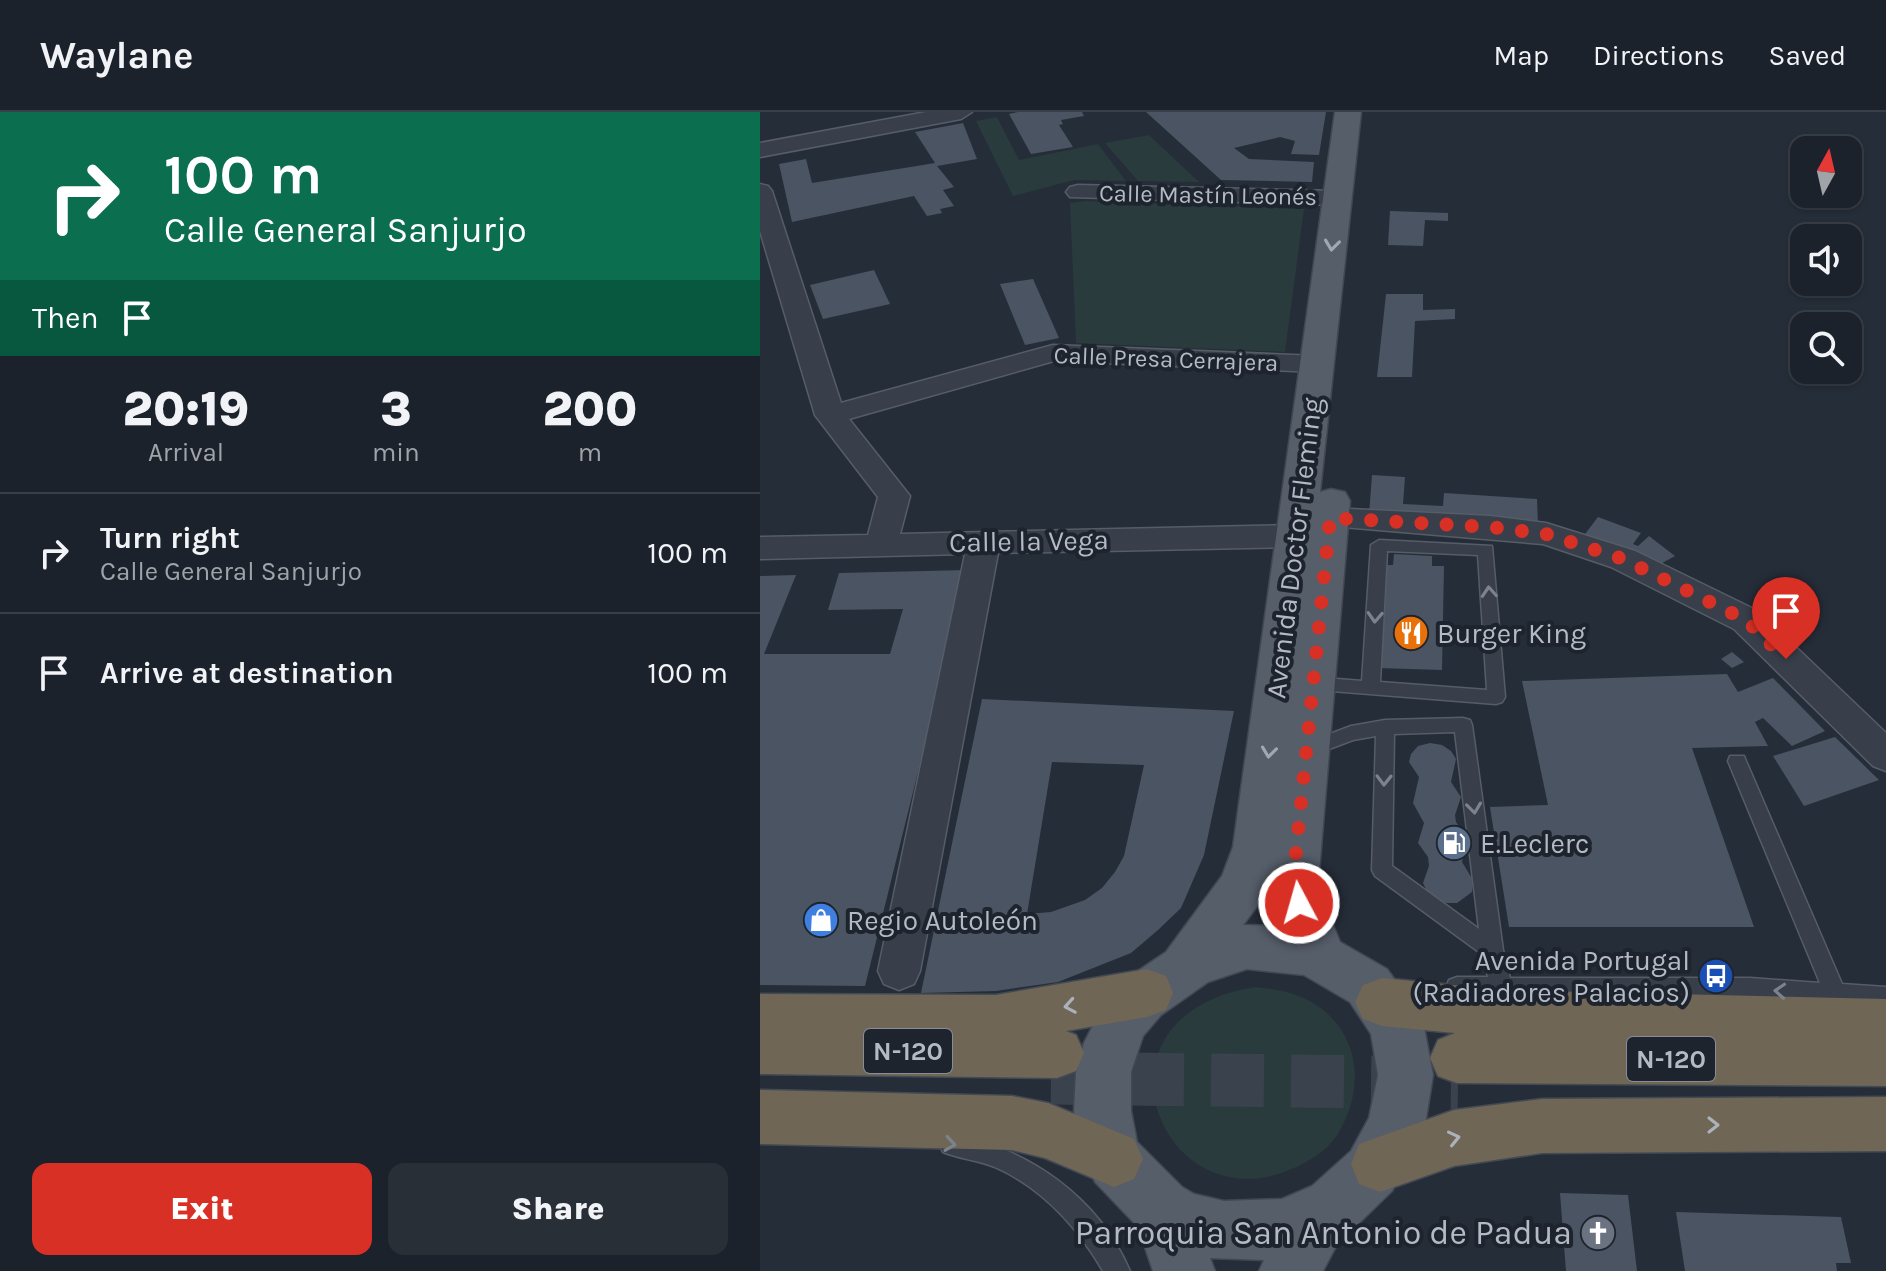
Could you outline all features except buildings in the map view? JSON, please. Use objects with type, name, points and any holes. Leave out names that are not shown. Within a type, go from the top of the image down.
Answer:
[{"type":"highway","points":[[760,1018],[996,1019],[1167,978]]},
{"type":"highway","points":[[1353,978],[1503,1014],[1886,1024]]},
{"type":"highway","name":"N-120","points":[[760,1049],[1054,1065],[760,1077]]},
{"type":"highway","name":"N-120","points":[[1886,1060],[1457,1070],[1886,1087]]},
{"type":"highway","points":[[760,1117],[1012,1123],[1048,1131],[1114,1159]]},
{"type":"highway","points":[[1380,1164],[1454,1138],[1542,1126],[1886,1124]]},
{"type":"main road","name":"Avenida Doctor Fleming","points":[[1321,1215],[1360,1187],[1380,1164],[1395,1133],[1405,1098],[1406,1070],[1396,1024],[1353,978],[1299,903],[1294,872],[1312,684],[1317,364],[1348,112]]},
{"type":"main road","name":"Avenida Doctor Fleming","points":[[1114,1159],[1103,1124],[1101,1088],[1113,1042],[1124,1020],[1167,978],[1243,886],[1257,847],[1313,527],[1370,112]]},
{"type":"main road","points":[[1167,978],[1247,947],[1284,948],[1353,978]]},
{"type":"main road","points":[[1114,1159],[1161,1209],[1196,1227],[1239,1234],[1282,1230],[1321,1215]]},
{"type":"main road","points":[[1161,1209],[1184,1271]]},
{"type":"main road","points":[[1290,1271],[1321,1215]]},
{"type":"street","points":[[760,150],[961,112]]},
{"type":"street","points":[[760,191],[830,415],[894,496],[881,545]]},
{"type":"street","name":"Calle Mastín Leonés","points":[[1078,192],[1338,198]]},
{"type":"street","name":"Calle Presa Cerrajera","points":[[830,415],[1053,353],[1317,364]]},
{"type":"street","name":"Calle la Vega","points":[[760,548],[984,543],[1313,527],[1490,527],[1546,534],[1623,559],[1746,620],[1886,756]]},
{"type":"street","points":[[899,971],[984,543]]},
{"type":"lane","points":[[1312,684],[1496,697],[1486,550],[1379,545],[1371,688]]},
{"type":"lane","points":[[1460,695],[1492,950],[1502,988]]},
{"type":"lane","points":[[1308,750],[1351,733],[1385,727],[1463,725]]},
{"type":"lane","points":[[1385,727],[1382,870],[1492,950]]},
{"type":"lane","points":[[1737,761],[1836,995]]},
{"type":"lane","points":[[1353,978],[1394,984],[1502,988],[1750,988],[1886,997]]},
{"type":"lane","points":[[760,1136],[908,1139],[955,1144],[997,1156],[1036,1176],[1070,1204],[1099,1238],[1117,1271]]},
{"type":"shaded area","points":[[997,117],[1019,160],[1098,144],[1126,181],[1074,180],[1013,196],[976,121]]},
{"type":"shaded area","points":[[1149,135],[1199,182],[1138,181],[1105,143]]},
{"type":"shaded area","points":[[1070,203],[1304,209],[1285,352],[1076,343]]},
{"type":"shaded area","points":[[1255,987],[1299,996],[1329,1015],[1350,1046],[1355,1082],[1346,1118],[1333,1141],[1322,1152],[1289,1170],[1243,1179],[1204,1168],[1175,1143],[1157,1109],[1154,1071],[1168,1035],[1200,1005]]},
{"type":"tunnel","points":[[1051,1078],[1458,1083]]},
{"type":"place","name":"Burger King","points":[[1411,633]]},
{"type":"place","name":"E.Leclerc","points":[[1454,843]]},
{"type":"place","name":"Regio Autoleón","points":[[821,920]]},
{"type":"place","name":"Avenida Portugal (Radiadores Palacios)","points":[[1716,976]]},
{"type":"place","name":"Parroquia San Antonio de Padua","points":[[1598,1233]]},
{"type":"route","points":[[1299,903],[1294,872],[1330,518],[1490,527],[1546,534],[1623,559],[1746,620],[1786,659]]}]
